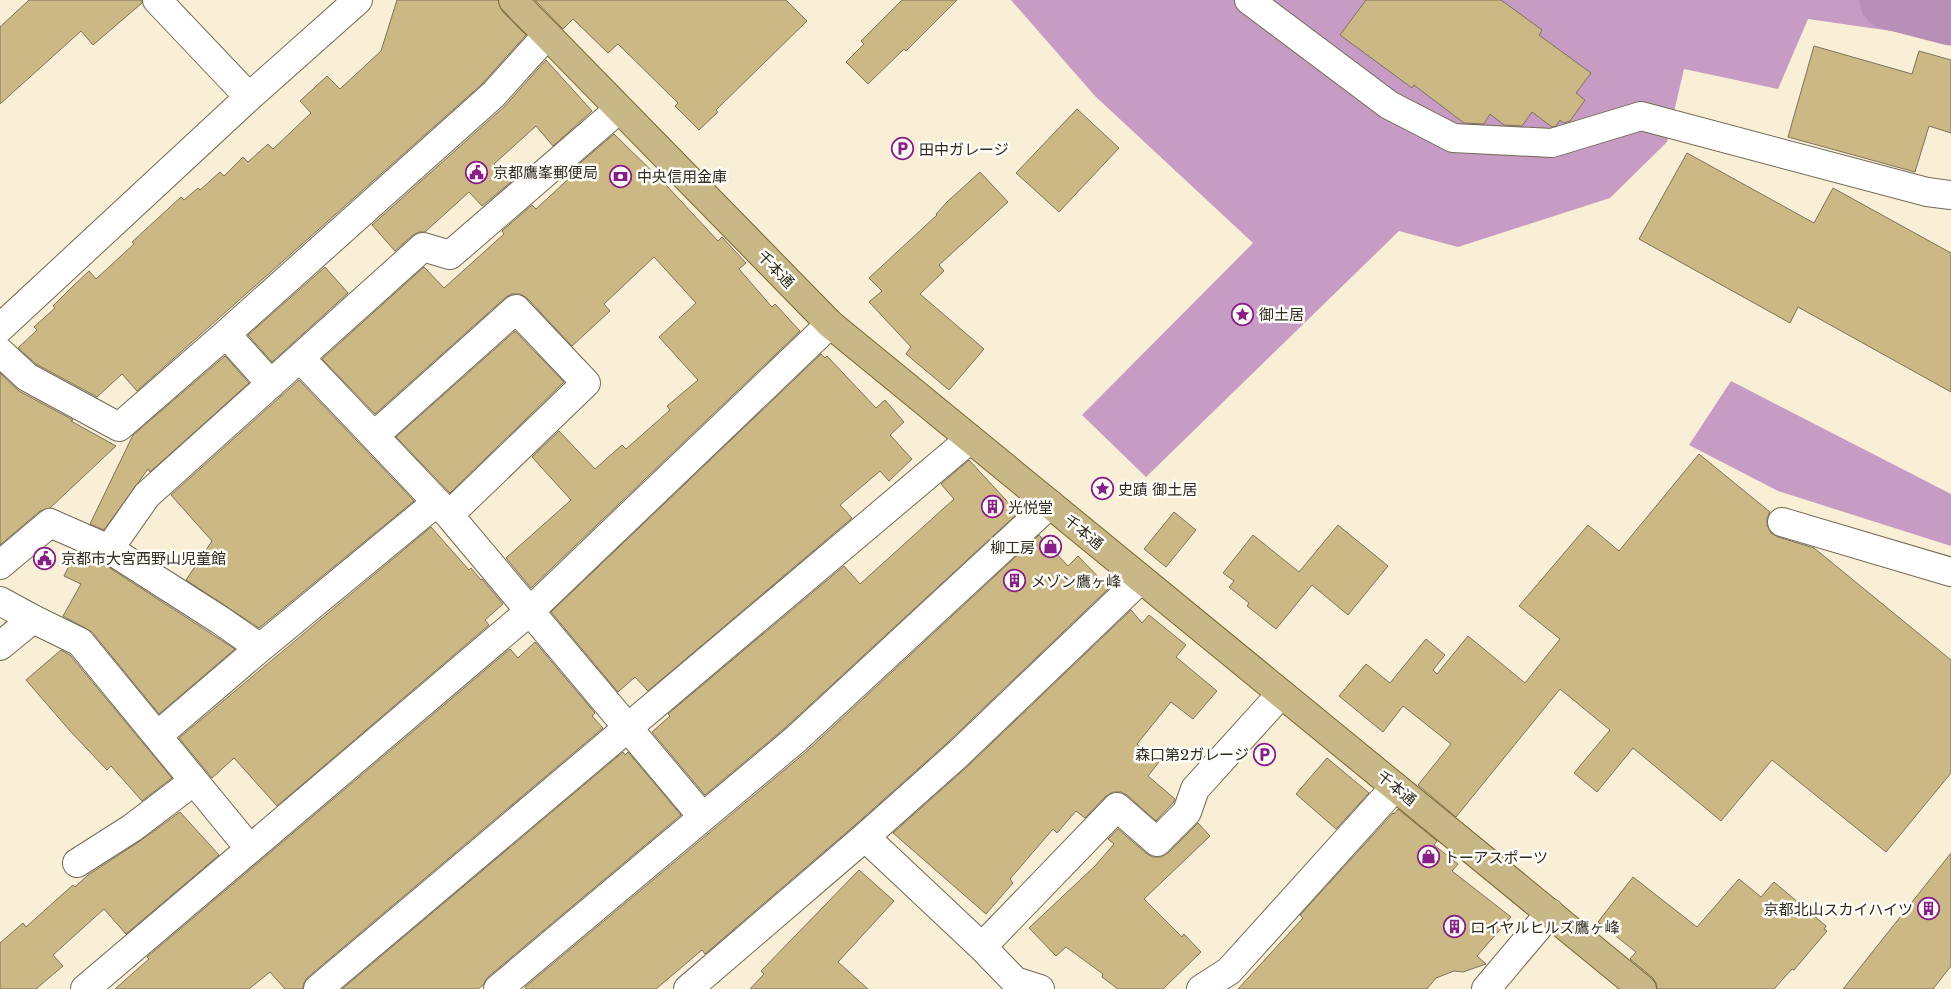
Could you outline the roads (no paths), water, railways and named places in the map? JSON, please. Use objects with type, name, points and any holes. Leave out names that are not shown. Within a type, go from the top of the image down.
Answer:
[{"type":"main road","name":"千本通","points":[[512,0],[830,324],[1642,989]]},
{"type":"street","points":[[157,0],[249,97]]},
{"type":"street","points":[[0,328],[249,97],[358,0]]},
{"type":"street","points":[[1250,0],[1389,105],[1453,138],[1552,143],[1641,116],[1927,192],[1951,195]]},
{"type":"street","points":[[0,352],[28,378],[119,427],[494,95],[547,35]]},
{"type":"street","points":[[109,549],[147,495],[424,247],[450,255],[619,109]]},
{"type":"street","points":[[157,736],[260,648],[443,509],[586,383],[516,309],[374,436]]},
{"type":"street","points":[[100,984],[250,849],[530,611],[830,324]]},
{"type":"street","points":[[226,334],[271,384]]},
{"type":"street","points":[[300,358],[443,509],[702,816]]},
{"type":"street","points":[[318,989],[970,439]]},
{"type":"street","points":[[498,989],[702,816],[795,740],[1050,504]]},
{"type":"street","points":[[0,565],[50,522],[109,549],[260,648]]},
{"type":"street","points":[[1782,522],[1951,572]]},
{"type":"street","points":[[688,989],[957,755],[1141,579]]},
{"type":"street","points":[[0,601],[80,642],[250,849]]},
{"type":"street","points":[[0,646],[33,619]]},
{"type":"street","points":[[982,947],[1117,807],[1157,842],[1187,812],[1195,789],[1281,694]]},
{"type":"street","points":[[77,863],[132,828],[194,781]]},
{"type":"street","points":[[1201,989],[1229,971],[1395,787]]},
{"type":"street","points":[[865,837],[1021,986]]},
{"type":"street","points":[[1486,989],[1550,913]]},
{"type":"waterway","points":[[1889,0],[1951,16]]},
{"type":"place","name":"田中ガレージ","points":[[903,149]]},
{"type":"place","name":"京都鷹峯郵便局","points":[[477,172]]},
{"type":"place","name":"中央信用金庫","points":[[621,176]]},
{"type":"place","name":"御土居","points":[[1243,314]]},
{"type":"place","name":"史蹟 御土居","points":[[1102,489]]},
{"type":"place","name":"光悦堂","points":[[992,507]]},
{"type":"place","name":"柳工房","points":[[1051,547]]},
{"type":"place","name":"京都市大宮西野山児童館","points":[[45,558]]},
{"type":"place","name":"メゾン鷹ヶ峰","points":[[1015,581]]},
{"type":"place","name":"森口第2ガレージ","points":[[1265,754]]},
{"type":"place","name":"トーアスポーツ","points":[[1428,857]]},
{"type":"place","name":"京都北山スカイハイツ","points":[[1929,909]]},
{"type":"place","name":"ロイヤルヒルズ鷹ヶ峰","points":[[1454,927]]}]
